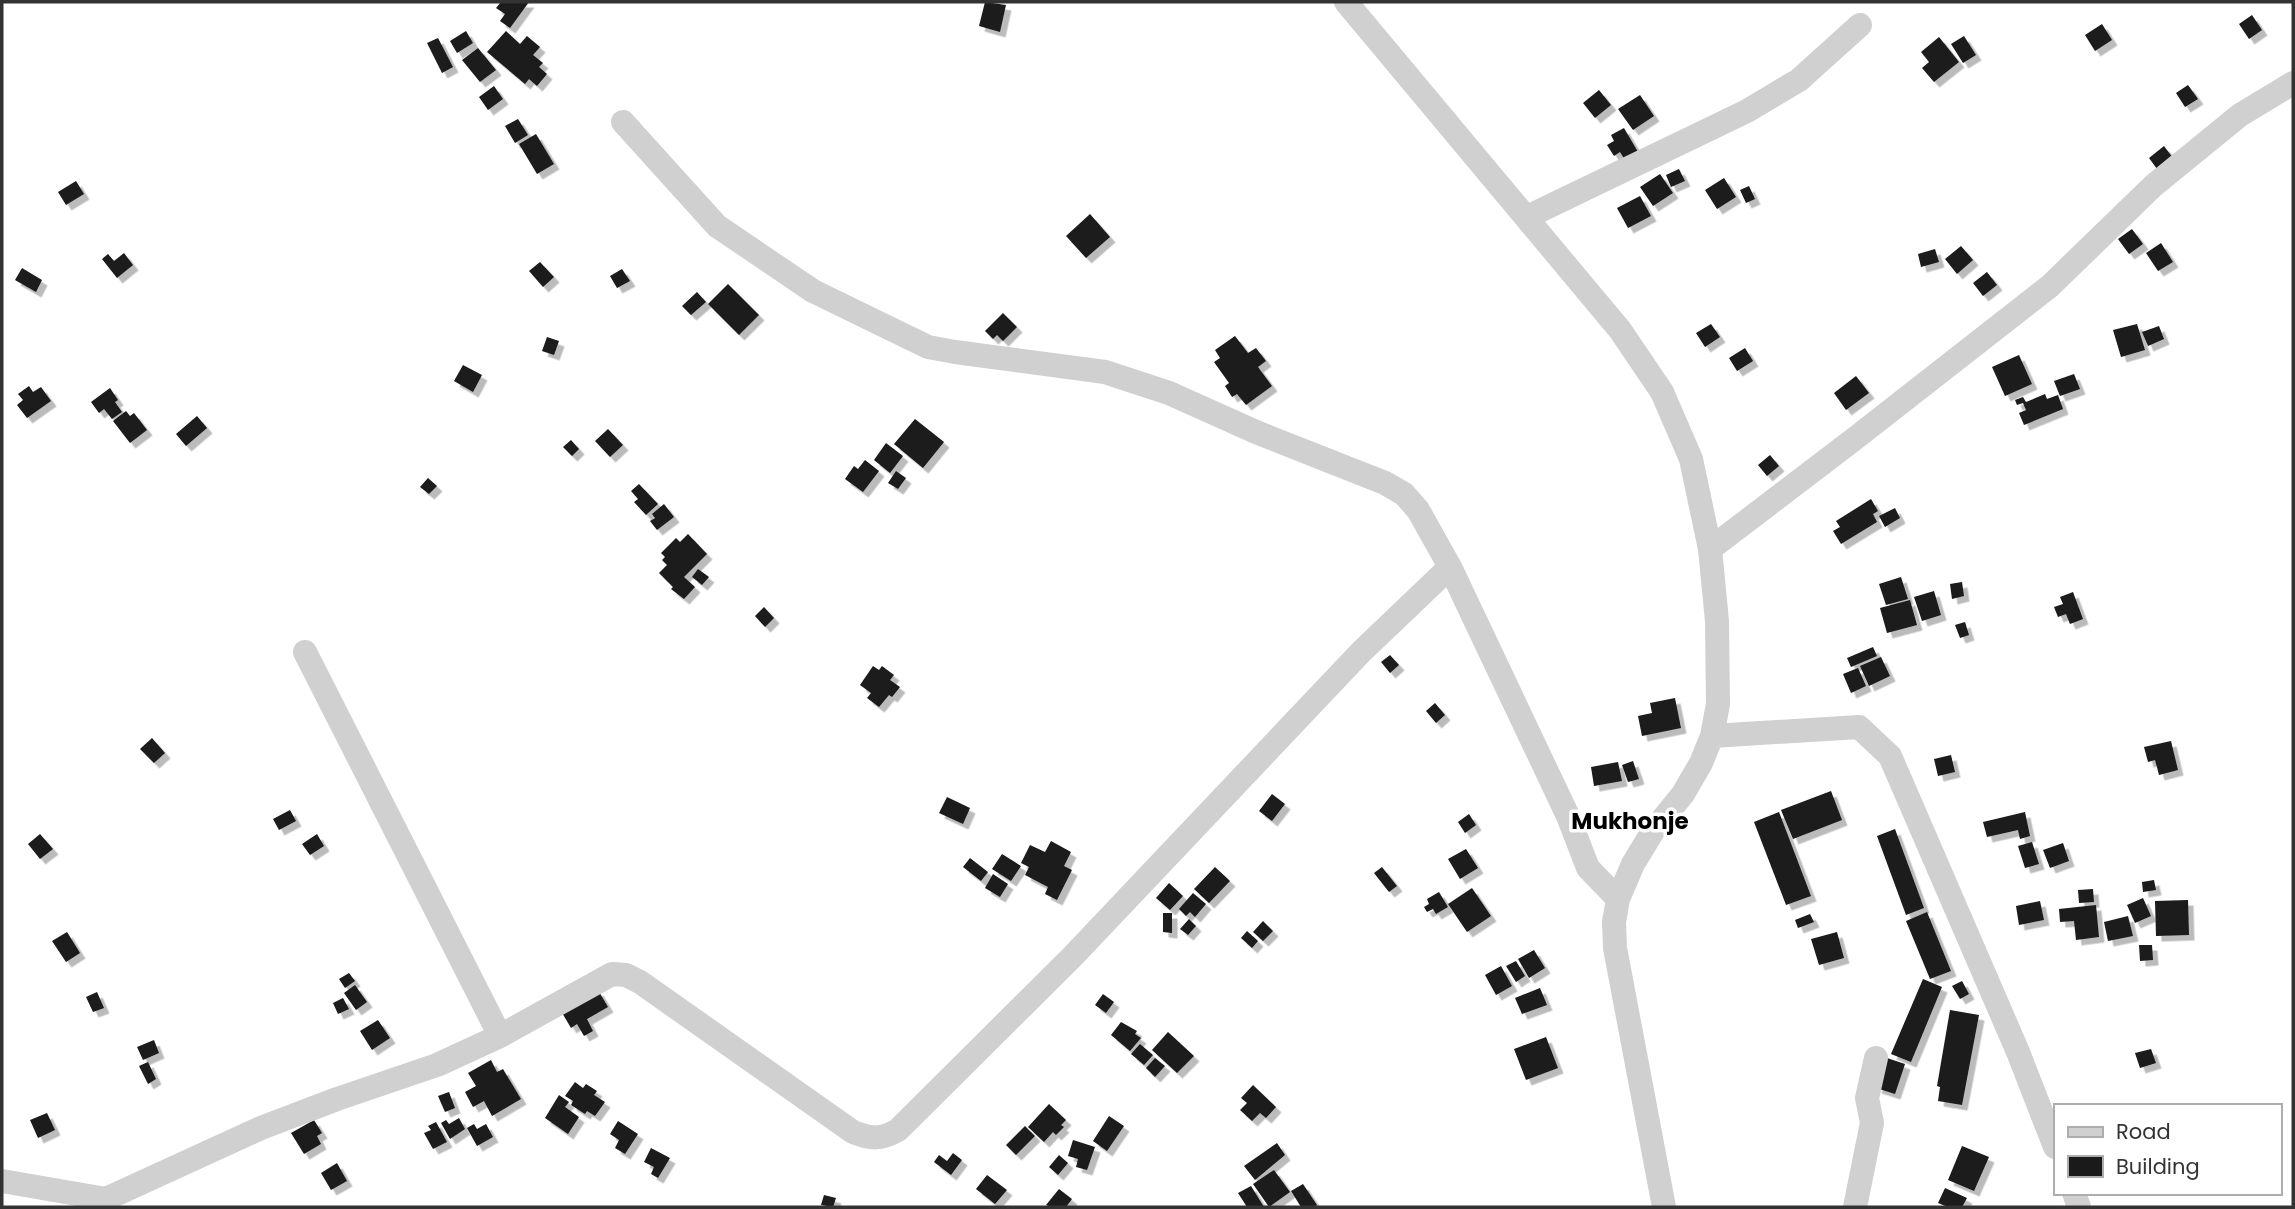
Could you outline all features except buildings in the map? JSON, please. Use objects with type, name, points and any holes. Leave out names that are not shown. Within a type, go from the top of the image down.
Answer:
[{"type":"street","points":[[1346,2],[1620,330],[1662,392],[1691,459],[1710,549],[1717,621],[1718,704],[1712,736],[1701,763],[1683,794],[1653,831],[1633,864],[1618,899],[1614,922],[1615,948],[1664,1207]]},
{"type":"street","points":[[1527,217],[1747,111],[1798,80],[1860,25]]},
{"type":"street","points":[[1710,549],[2050,286],[2153,186],[2240,115],[2293,83]]},
{"type":"street","points":[[623,122],[717,226],[813,291],[928,346],[1118,376],[1169,393],[1256,432],[1385,483],[1404,494],[1418,510],[1450,567],[1568,816],[1588,868],[1618,899]]},
{"type":"street","points":[[2,1181],[107,1203],[261,1129],[436,1065],[500,1036],[612,974],[626,975],[640,982],[853,1132],[870,1139],[886,1137],[898,1130],[1073,956],[1361,652],[1450,567]]},
{"type":"street","points":[[304,652],[500,1036]]},
{"type":"street","points":[[1712,736],[1860,727],[1890,756],[2018,1052],[2054,1144]]},
{"type":"street","points":[[1855,1207],[1872,1123],[1867,1098],[1875,1058]]},
{"type":"district","name":"Mukhonje","points":[[1630,821]]}]
